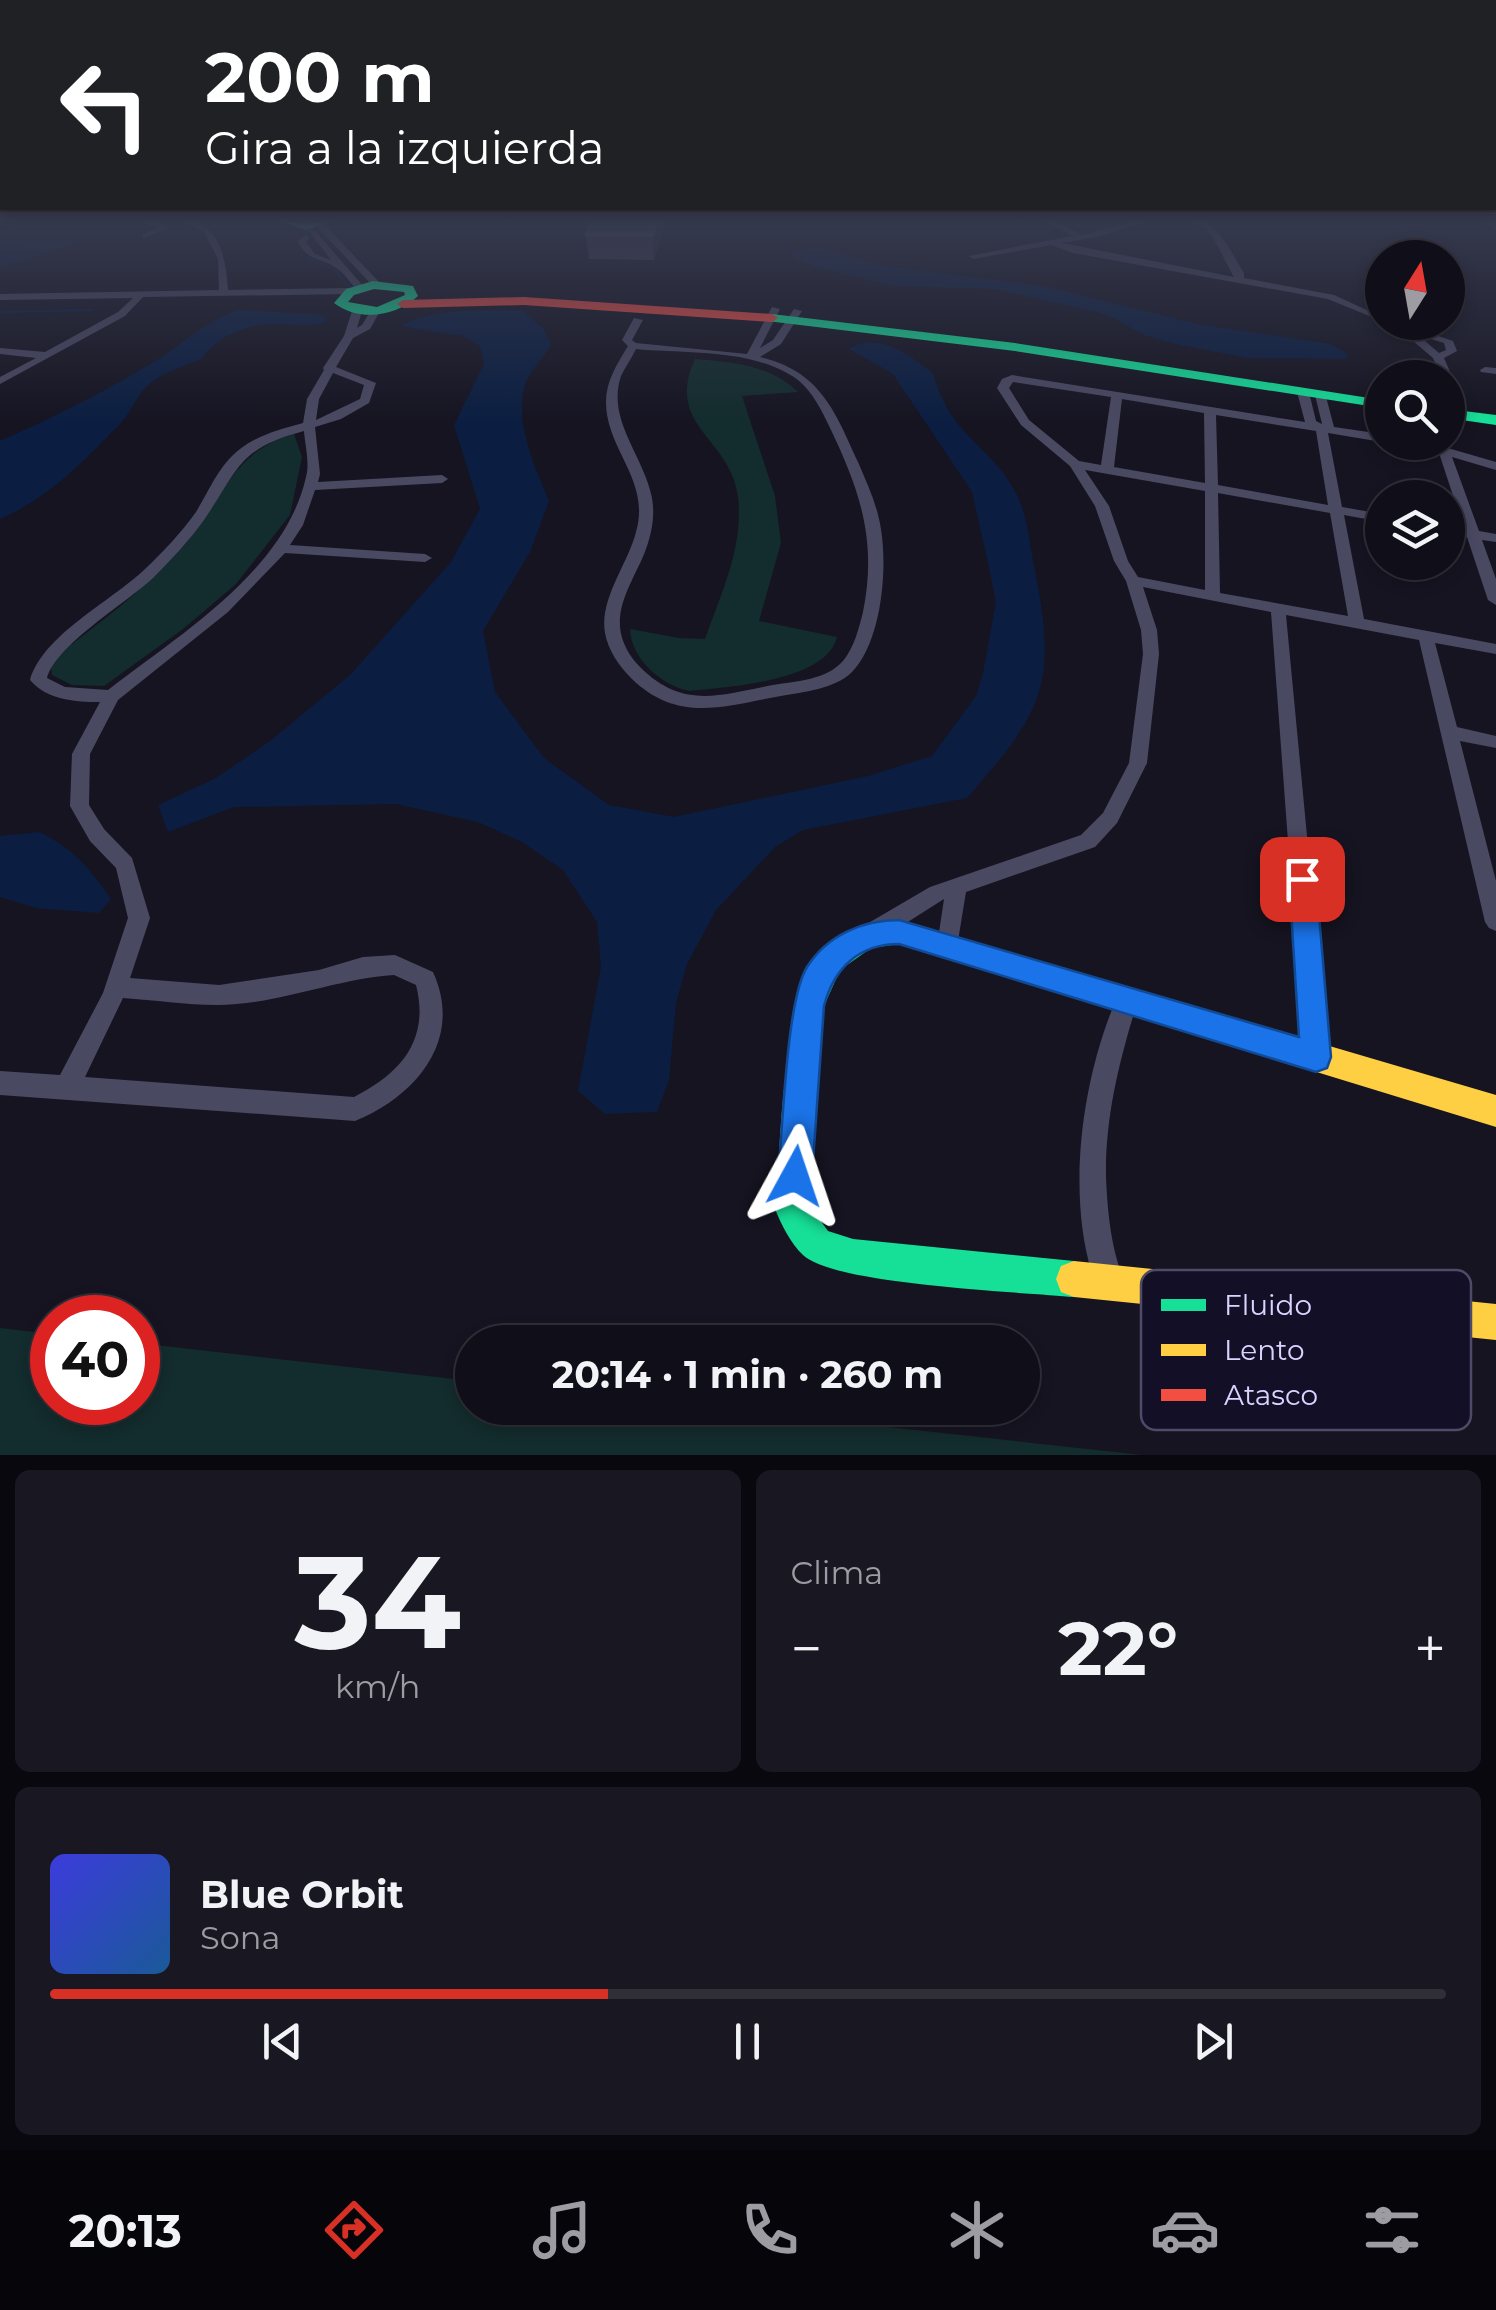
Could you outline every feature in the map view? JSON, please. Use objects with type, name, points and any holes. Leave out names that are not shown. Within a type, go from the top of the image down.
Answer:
[{"type":"street","points":[[224,288],[224,295]]},
{"type":"street","points":[[350,288],[360,301]]},
{"type":"street","points":[[67,1087],[117,986],[139,918],[125,864],[97,835],[79,806],[81,754],[112,696],[223,609],[281,549],[296,525],[314,474],[309,426],[312,399],[348,336],[366,327],[357,288]]},
{"type":"street","points":[[1276,288],[1342,300],[1365,311]]},
{"type":"street","points":[[0,380],[49,356],[88,330],[121,316],[138,299],[224,295],[360,301]]},
{"type":"street","points":[[0,300],[360,301],[406,297],[784,314],[1023,339],[1365,392]]},
{"type":"street","points":[[348,336],[341,330],[360,301]]},
{"type":"street","points":[[750,358],[777,342],[784,314]]},
{"type":"street","points":[[750,358],[784,314]]},
{"type":"street","points":[[784,314],[1365,401]]},
{"type":"street","points":[[88,330],[95,316]]},
{"type":"street","points":[[634,346],[613,377],[609,396],[612,416],[643,477],[650,503],[646,534],[617,600],[612,629],[622,658],[647,686],[676,702],[711,704],[817,682],[846,668],[866,635],[874,576],[873,522],[834,426],[814,390],[802,379],[750,358],[634,346],[627,340],[638,320]]},
{"type":"street","points":[[1419,340],[1440,360]]},
{"type":"street","points":[[1438,357],[1452,352],[1445,340]]},
{"type":"street","points":[[0,351],[49,356]]},
{"type":"street","points":[[112,696],[62,694],[46,688],[38,680],[39,668],[48,655],[112,606],[180,542],[208,504],[224,472],[244,452],[287,430],[354,410],[370,393],[370,382],[328,368]]},
{"type":"street","points":[[1141,1286],[853,1257],[816,1244],[792,1210],[809,1006],[818,975],[842,949],[938,893],[1088,841],[1110,818],[1138,763],[1148,691],[1149,630],[1134,581],[1121,561],[1102,506],[1075,464],[1025,422],[1003,388],[1006,381],[1012,378],[1365,435]]},
{"type":"street","points":[[1312,393],[1329,426],[1320,428]]},
{"type":"street","points":[[1107,470],[1117,396]]},
{"type":"street","points":[[1465,410],[1496,410]]},
{"type":"street","points":[[1210,411],[1208,488],[1213,595]]},
{"type":"street","points":[[1465,413],[1496,420]]},
{"type":"street","points":[[1320,428],[1357,624]]},
{"type":"street","points":[[1465,456],[1496,466]]},
{"type":"street","points":[[1447,460],[1496,600]]},
{"type":"street","points":[[1075,464],[1365,515]]},
{"type":"street","points":[[311,486],[442,479]]},
{"type":"street","points":[[1465,533],[1496,538]]},
{"type":"street","points":[[281,549],[425,558]]},
{"type":"street","points":[[1134,581],[1496,649]]},
{"type":"street","points":[[1278,608],[1316,1057]]},
{"type":"street","points":[[1426,637],[1496,922]]},
{"type":"street","points":[[1449,732],[1496,742]]},
{"type":"street","points":[[948,946],[956,888]]},
{"type":"street","points":[[873,932],[899,932],[1496,1110]]},
{"type":"street","points":[[0,1082],[355,1110],[383,1097],[412,1072],[429,1041],[432,998],[425,979],[395,965],[363,966],[319,980],[219,995],[117,986]]},
{"type":"street","points":[[1109,1283],[1095,1227],[1094,1160],[1104,1073],[1128,1000]]},
{"type":"street","points":[[1471,1319],[1496,1322]]},
{"type":"green space","points":[[695,359],[763,370],[798,392],[742,396],[775,496],[781,543],[759,621],[837,637],[829,652],[796,672],[751,684],[690,691],[669,683],[650,669],[636,651],[630,629],[705,639],[734,552],[739,515],[733,477],[693,417],[688,401],[688,382]]},
{"type":"green space","points":[[294,434],[302,457],[290,515],[236,584],[183,629],[104,686],[72,685],[52,675],[51,667],[59,654],[136,593],[178,552],[240,467],[272,442]]},
{"type":"green space","points":[[0,1328],[30,1331],[30,1425],[160,1425],[160,1346],[455,1379],[455,1425],[869,1425],[1142,1455],[0,1455]]},
{"type":"water","points":[[958,288],[1051,288],[1198,324],[1331,344],[1348,354],[1346,359],[1247,358],[1167,342],[1144,335],[1105,314],[994,289]]},
{"type":"water","points":[[240,310],[313,314],[325,316],[326,322],[251,327],[222,339],[202,359],[147,386],[120,424],[65,478],[0,519],[0,441],[116,384],[205,326]]},
{"type":"water","points":[[522,310],[544,329],[551,345],[527,380],[522,399],[524,429],[549,501],[530,552],[483,631],[495,692],[544,758],[609,805],[674,817],[868,776],[932,756],[976,696],[996,602],[972,492],[893,374],[849,349],[860,344],[871,342],[893,348],[933,373],[950,413],[1008,480],[1024,514],[1042,611],[1045,643],[1038,696],[1012,743],[967,798],[803,830],[775,847],[716,910],[687,964],[676,1003],[669,1080],[657,1112],[605,1114],[578,1091],[601,967],[597,922],[563,870],[522,842],[478,822],[396,804],[234,807],[168,832],[158,805],[216,778],[270,741],[350,675],[451,562],[480,509],[454,425],[484,364],[480,346],[463,336],[403,324],[447,312]]},
{"type":"water","points":[[39,832],[71,852],[103,888],[111,899],[99,913],[36,908],[0,897],[0,836]]},
{"type":"waterway","points":[[0,312],[91,310]]},
{"type":"traffic: fast","points":[[363,288],[350,292],[340,303],[358,310],[377,311],[412,296],[409,289],[399,288]]},
{"type":"traffic: fast","points":[[772,318],[1015,347],[1365,401]]},
{"type":"traffic: fast","points":[[1465,416],[1496,420]]},
{"type":"traffic: fast","points":[[1006,964],[899,932],[865,937],[830,961],[809,1006],[792,1209],[816,1244],[853,1257],[1074,1279]]},
{"type":"traffic: slow","points":[[1006,964],[1496,1111]]},
{"type":"traffic: slow","points":[[1074,1279],[1141,1286]]},
{"type":"traffic: slow","points":[[1471,1319],[1496,1322]]},
{"type":"traffic: jam","points":[[403,304],[524,301],[772,318]]},
{"type":"route","points":[[795,1176],[809,1006],[818,975],[842,949],[873,932],[899,932],[1316,1057],[1302,879]]}]
